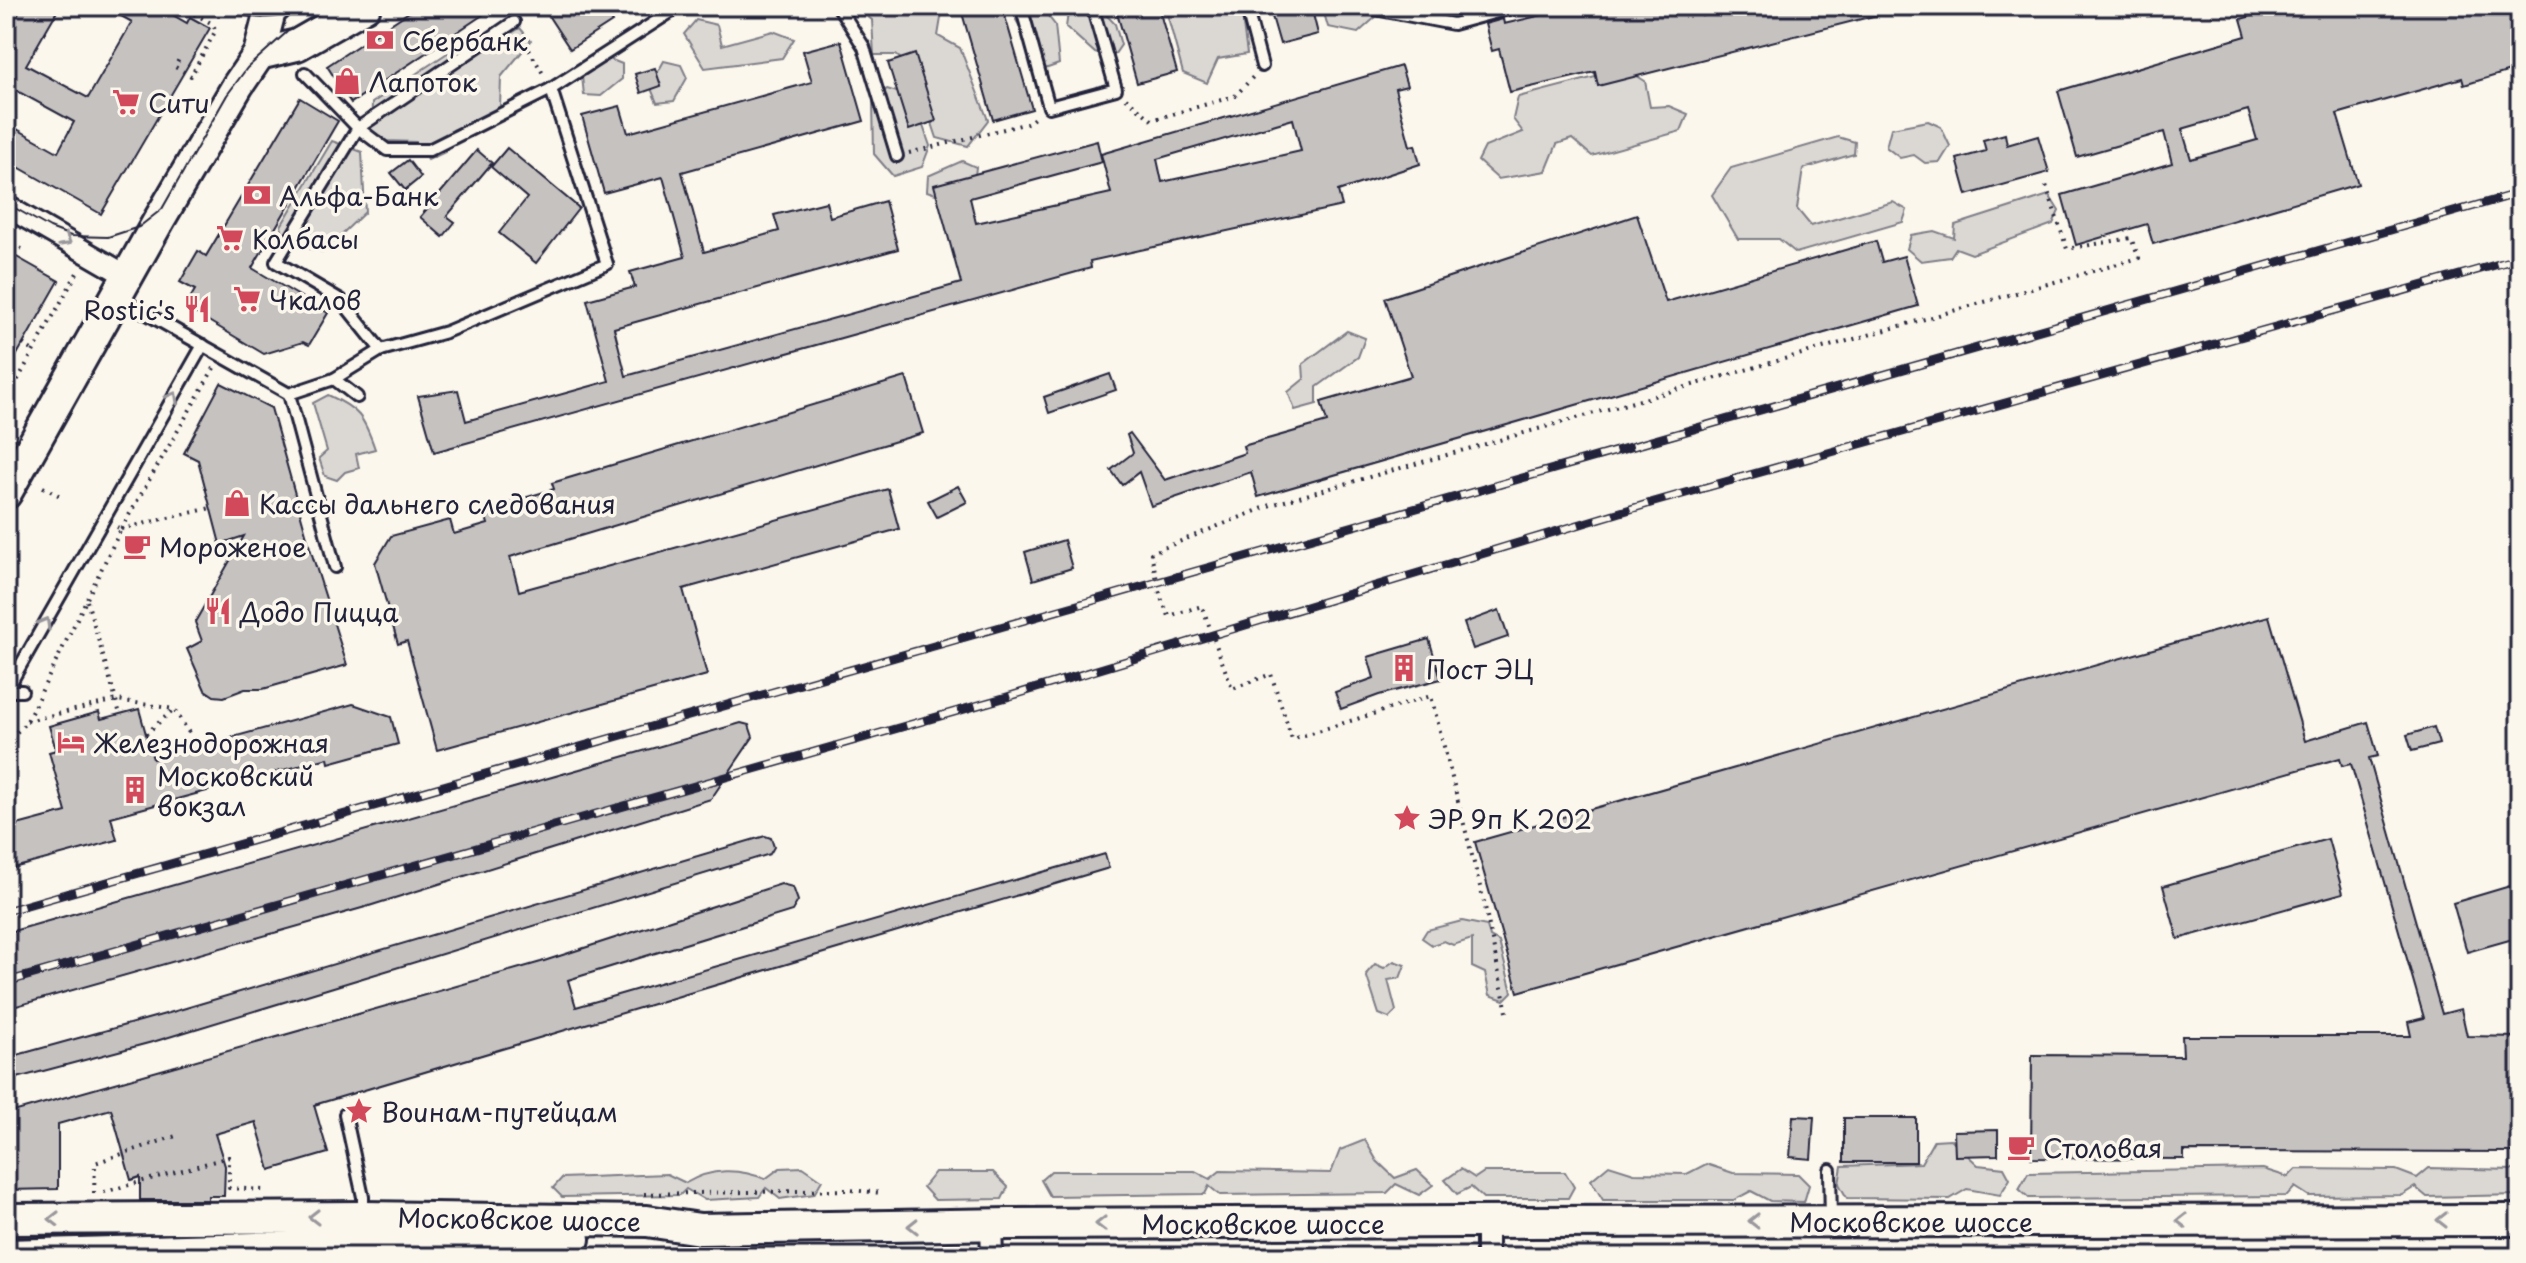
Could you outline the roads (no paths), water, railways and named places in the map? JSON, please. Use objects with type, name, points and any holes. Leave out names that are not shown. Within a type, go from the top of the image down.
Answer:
[{"type":"main road","points":[[259,54],[297,45],[365,6]]},
{"type":"main road","points":[[6,493],[121,286],[259,54],[273,8]]},
{"type":"main road","name":"Московское шоссе","points":[[6,1219],[364,1217],[647,1221],[700,1229],[1487,1222],[2520,1220]]},
{"type":"main road","points":[[6,1255],[650,1237],[700,1229]]},
{"type":"street","points":[[6,206],[121,286]]},
{"type":"street","points":[[1487,1222],[1487,1257]]},
{"type":"street","points":[[991,1225],[992,1257]]},
{"type":"lane","points":[[305,73],[358,128],[387,150],[429,150],[551,89],[680,6]]},
{"type":"lane","points":[[838,6],[864,47],[897,156]]},
{"type":"lane","points":[[1021,6],[1049,107],[1116,89],[1092,6]]},
{"type":"lane","points":[[1246,6],[1262,66]]},
{"type":"lane","points":[[1359,6],[1453,24],[1519,6]]},
{"type":"lane","points":[[381,350],[341,300],[276,262],[358,128],[514,22]]},
{"type":"lane","points":[[289,394],[334,379],[381,350],[446,332],[607,264],[551,89]]},
{"type":"lane","points":[[121,286],[203,345],[289,394],[335,567]]},
{"type":"lane","points":[[22,691],[6,691],[203,345]]},
{"type":"lane","points":[[334,379],[357,397]]},
{"type":"lane","points":[[345,1114],[363,1197],[364,1217]]},
{"type":"lane","points":[[1830,1170],[1831,1221]]},
{"type":"tram line","points":[[218,6],[241,15],[264,18],[286,15],[309,6]]},
{"type":"tram line","points":[[6,203],[71,236],[108,237],[139,227],[162,209],[227,95],[247,68],[287,32],[333,6]]},
{"type":"railway","points":[[6,911],[2520,193]]},
{"type":"railway","points":[[6,982],[1007,697],[1654,502],[2520,258]]},
{"type":"place","name":"Сбербанк","points":[[380,40]]},
{"type":"place","name":"Лапоток","points":[[347,81]]},
{"type":"place","name":"Сити","points":[[126,102]]},
{"type":"place","name":"Альфа-Банк","points":[[257,195]]},
{"type":"place","name":"Колбасы","points":[[230,238]]},
{"type":"place","name":"Чкалов","points":[[247,299]]},
{"type":"place","name":"Rostic's","points":[[197,309]]},
{"type":"place","name":"Кассы дальнего следования","points":[[237,503]]},
{"type":"place","name":"Мороженое","points":[[137,546]]},
{"type":"place","name":"Додо Пицца","points":[[218,611]]},
{"type":"place","name":"Пост ЭЦ","points":[[1404,668]]},
{"type":"place","name":"Железнодорожная","points":[[71,742]]},
{"type":"place","name":"Московский вокзал","points":[[135,790]]},
{"type":"place","name":"ЭР 9п К 202","points":[[1407,818]]},
{"type":"place","name":"Воинам-путейцам","points":[[359,1111]]},
{"type":"place","name":"Столовая","points":[[2021,1147]]}]
